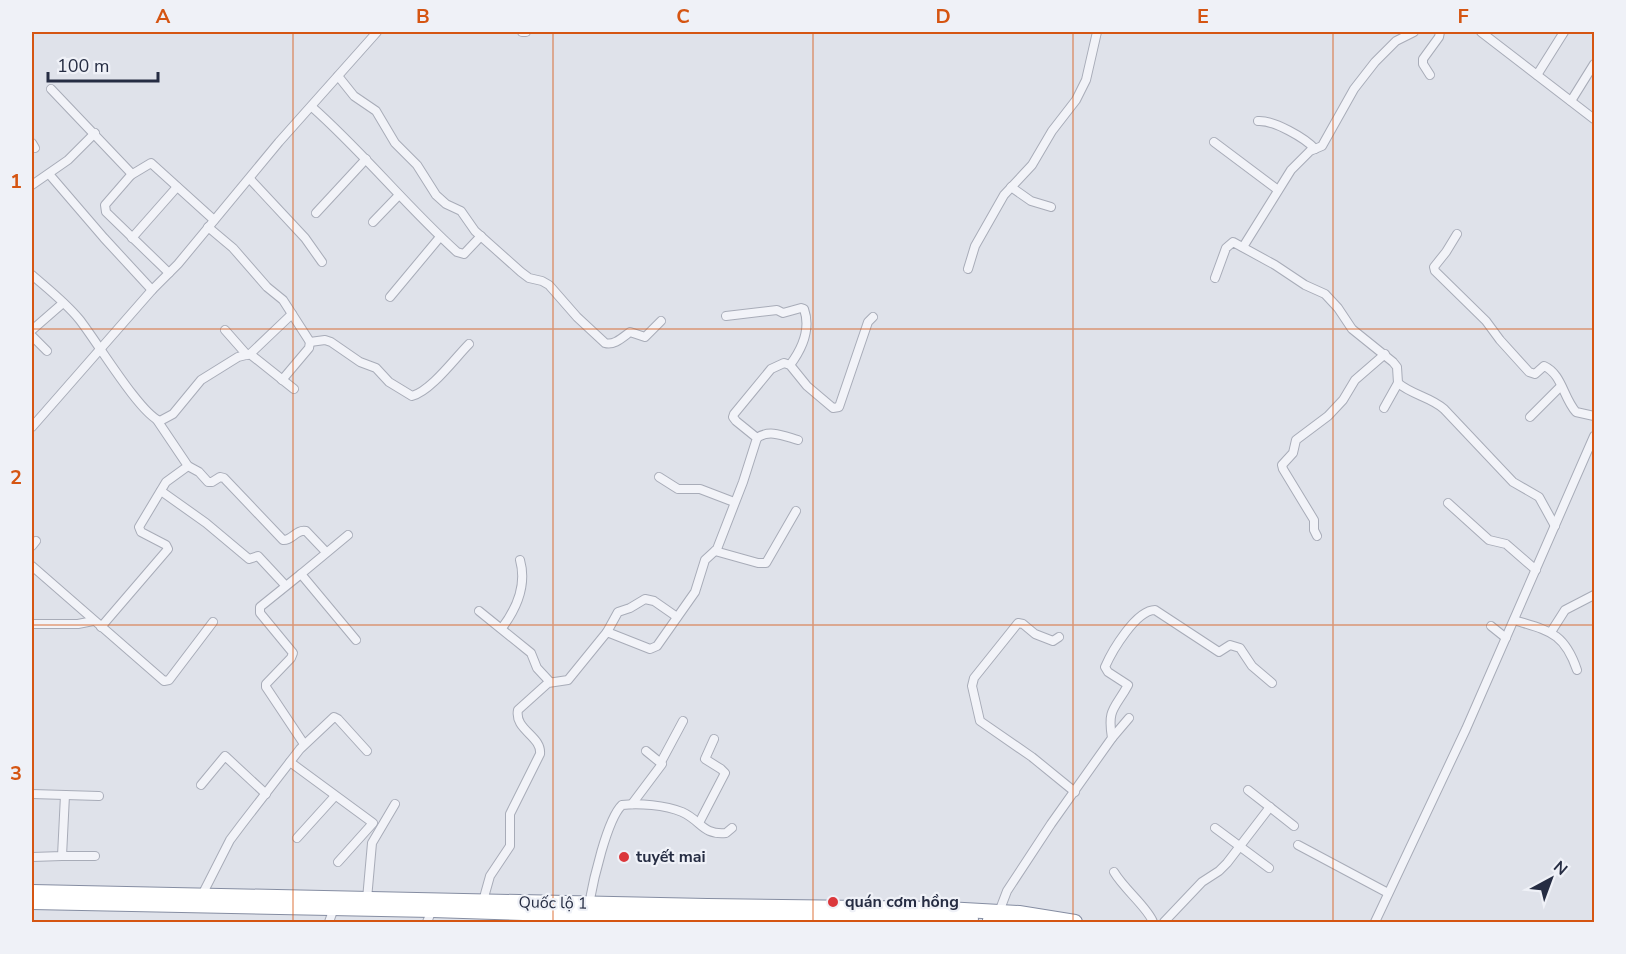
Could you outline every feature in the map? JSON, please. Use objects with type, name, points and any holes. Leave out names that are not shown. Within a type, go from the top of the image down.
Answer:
[{"type":"highway","name":"Quốc lộ 1","points":[[32,892],[367,899],[475,912],[964,919],[1014,922]]},
{"type":"highway","name":"Quốc lộ 1","points":[[32,902],[334,908],[430,916],[589,904],[707,915],[946,909],[1019,913],[1075,922]]},
{"type":"street","points":[[32,427],[169,273],[377,32]]},
{"type":"street","points":[[968,269],[975,246],[1004,195],[1015,190],[1052,131],[1076,100],[1086,80],[1097,32]]},
{"type":"street","points":[[1243,247],[1291,170],[1310,151],[1322,146],[1354,89],[1375,62],[1396,41],[1414,32]]},
{"type":"street","points":[[1430,75],[1423,64],[1423,59],[1439,37],[1440,32]]},
{"type":"street","points":[[1480,32],[1594,119]]},
{"type":"street","points":[[1537,75],[1564,32]]},
{"type":"street","points":[[1571,101],[1594,64]]},
{"type":"street","points":[[339,76],[354,96],[376,111],[384,128],[417,165],[436,195],[446,204],[462,211],[471,226],[529,278],[549,285],[577,317],[607,344],[614,343],[630,332],[645,337],[661,321]]},
{"type":"street","points":[[51,89],[95,133],[131,174]]},
{"type":"street","points":[[312,107],[366,159],[440,237],[461,254],[464,254],[481,236]]},
{"type":"street","points":[[1258,121],[1276,125],[1305,140],[1315,149]]},
{"type":"street","points":[[32,185],[73,156],[95,133]]},
{"type":"street","points":[[1214,142],[1278,190]]},
{"type":"street","points":[[316,213],[366,159]]},
{"type":"street","points":[[169,273],[109,216],[105,209],[107,202],[131,174],[151,163],[177,186],[267,287],[283,300],[310,342],[309,348],[282,380]]},
{"type":"street","points":[[49,174],[152,290]]},
{"type":"street","points":[[250,179],[305,238],[322,262]]},
{"type":"street","points":[[132,238],[177,186]]},
{"type":"street","points":[[1015,190],[1031,201],[1051,207]]},
{"type":"street","points":[[373,222],[399,195]]},
{"type":"street","points":[[1457,234],[1436,263],[1435,271],[1486,321],[1529,372],[1535,374],[1542,367],[1546,367],[1558,377],[1576,412],[1594,416]]},
{"type":"street","points":[[390,297],[440,237]]},
{"type":"street","points":[[1215,278],[1228,245],[1233,243],[1305,285],[1325,294],[1352,329],[1396,365],[1398,383],[1384,408]]},
{"type":"street","points":[[32,275],[80,320],[139,402],[157,420],[188,466],[199,472],[208,482],[220,477],[224,478],[250,503],[281,539],[287,541],[300,531],[306,531],[326,552]]},
{"type":"street","points":[[32,330],[63,303]]},
{"type":"street","points":[[726,316],[777,310],[783,313],[804,309],[806,316],[802,346],[790,365]]},
{"type":"street","points":[[157,420],[165,419],[173,414],[201,380],[238,357],[248,354],[292,314]]},
{"type":"street","points":[[756,438],[736,421],[733,415],[771,369],[784,363],[790,365],[807,386],[833,408],[839,407],[868,322],[873,317]]},
{"type":"street","points":[[225,330],[248,354],[294,389]]},
{"type":"street","points":[[32,336],[47,351]]},
{"type":"street","points":[[310,342],[325,340],[331,342],[360,362],[376,368],[389,382],[412,396],[435,379],[469,344]]},
{"type":"street","points":[[1317,536],[1314,520],[1282,465],[1293,453],[1296,440],[1328,416],[1343,400],[1355,380],[1385,354]]},
{"type":"street","points":[[1398,383],[1434,401],[1444,409],[1513,482],[1539,497],[1555,525]]},
{"type":"street","points":[[1530,417],[1561,386]]},
{"type":"street","points":[[607,632],[652,650],[657,646],[695,592],[705,560],[715,551],[742,482],[756,438],[770,433],[798,440]]},
{"type":"street","points":[[1375,922],[1463,735],[1594,436]]},
{"type":"street","points":[[101,627],[167,552],[166,545],[144,535],[139,527],[168,480],[188,466]]},
{"type":"street","points":[[659,477],[678,489],[700,489],[734,502]]},
{"type":"street","points":[[161,490],[249,559],[260,558],[285,585]]},
{"type":"street","points":[[1448,503],[1489,540],[1506,544],[1536,570]]},
{"type":"street","points":[[715,551],[758,563],[766,563],[796,511]]},
{"type":"street","points":[[304,744],[266,687],[266,684],[293,653],[259,610],[285,585],[348,535]]},
{"type":"street","points":[[502,628],[515,609],[520,594],[524,573],[520,560]]},
{"type":"street","points":[[32,566],[162,680],[166,681],[213,622]]},
{"type":"street","points":[[301,574],[356,640]]},
{"type":"street","points":[[1551,632],[1565,610],[1594,595]]},
{"type":"street","points":[[475,912],[490,876],[510,846],[510,814],[540,754],[540,747],[522,726],[518,712],[550,682],[568,680],[607,632],[618,612],[645,599],[654,600],[677,617]]},
{"type":"street","points":[[1112,738],[1109,721],[1111,713],[1128,685],[1106,670],[1106,667],[1127,630],[1152,609],[1219,652],[1230,645],[1240,648],[1252,666],[1272,683]]},
{"type":"street","points":[[479,611],[531,653],[537,668],[550,682]]},
{"type":"street","points":[[1514,620],[1551,632],[1569,649],[1577,670]]},
{"type":"street","points":[[32,624],[78,624],[93,621]]},
{"type":"street","points":[[1059,637],[1053,641],[1035,634],[1023,624],[1018,623],[974,678],[972,686],[980,721],[1025,751],[1075,792]]},
{"type":"street","points":[[1491,626],[1506,638]]},
{"type":"street","points":[[202,895],[231,840],[304,744],[336,717],[367,751]]},
{"type":"street","points":[[999,912],[1007,891],[1128,718]]},
{"type":"street","points":[[632,804],[658,770],[683,721]]},
{"type":"street","points":[[699,824],[724,773],[705,759],[714,739]]},
{"type":"street","points":[[646,751],[661,762]]},
{"type":"street","points":[[201,785],[225,756],[266,794]]},
{"type":"street","points":[[290,762],[373,823],[338,862]]},
{"type":"street","points":[[1248,790],[1294,826]]},
{"type":"street","points":[[32,794],[99,796]]},
{"type":"street","points":[[62,856],[65,795]]},
{"type":"street","points":[[297,838],[335,796]]},
{"type":"street","points":[[367,899],[372,843],[395,804]]},
{"type":"street","points":[[589,904],[596,870],[617,810],[622,805],[632,804],[678,811],[710,832],[726,833],[732,828]]},
{"type":"street","points":[[1164,922],[1202,882],[1223,868],[1270,807]]},
{"type":"street","points":[[1215,828],[1269,868]]},
{"type":"street","points":[[1299,845],[1388,893]]},
{"type":"street","points":[[32,857],[94,856]]},
{"type":"street","points":[[1114,872],[1122,885],[1150,915],[1153,922]]},
{"type":"street","points":[[329,922],[334,908]]},
{"type":"place","name":"tuyết mai","points":[[624,857]]},
{"type":"place","name":"quán cơm hồng","points":[[833,902]]}]
